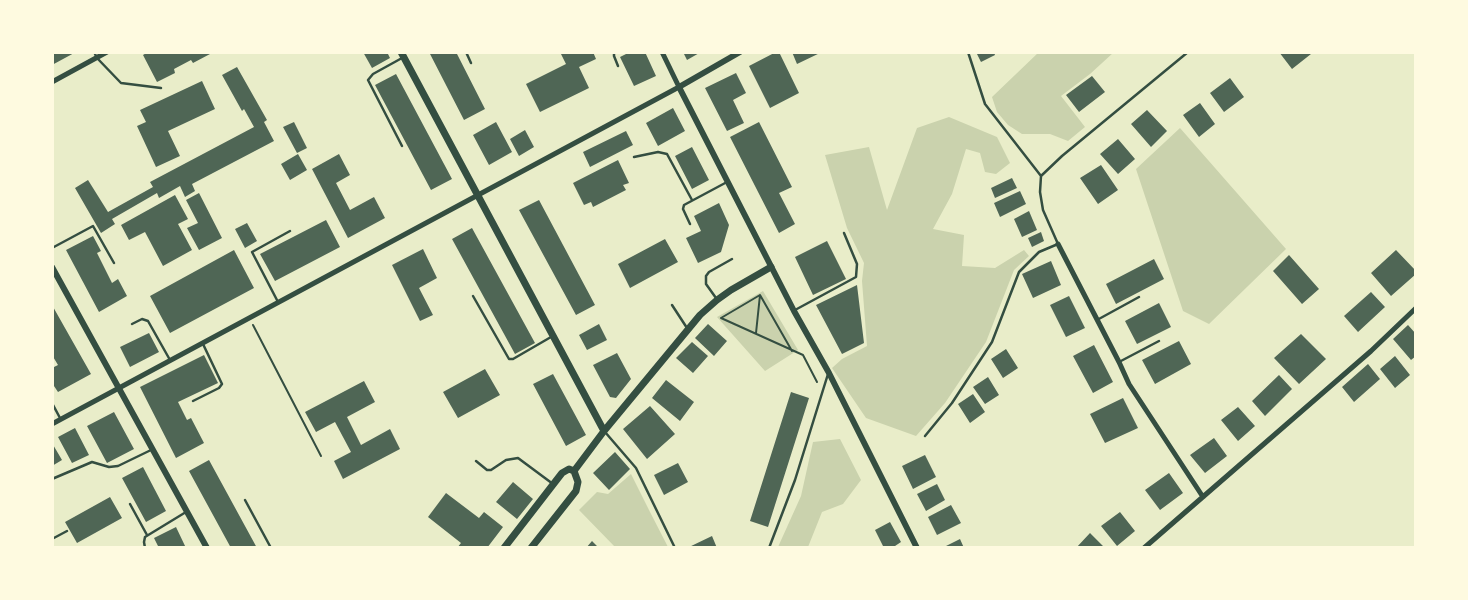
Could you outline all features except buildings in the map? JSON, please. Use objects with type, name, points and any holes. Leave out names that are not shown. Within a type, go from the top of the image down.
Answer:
[{"type":"main road","points":[[402,55],[604,431]]},
{"type":"main road","points":[[574,471],[604,431],[688,329],[717,300],[771,267]]},
{"type":"main road","points":[[504,548],[562,473],[569,469],[574,471]]},
{"type":"main road","points":[[531,548],[576,491],[578,482],[574,471]]},
{"type":"street","points":[[52,82],[96,55],[107,52]]},
{"type":"street","points":[[662,52],[771,267],[829,373],[917,548]]},
{"type":"street","points":[[52,424],[478,197],[740,52]]},
{"type":"street","points":[[1058,244],[1129,384],[1203,497]]},
{"type":"street","points":[[52,267],[207,548]]},
{"type":"street","points":[[1144,548],[1371,351],[1416,308]]},
{"type":"lane","points":[[466,52],[471,63]]},
{"type":"lane","points":[[614,52],[618,66]]},
{"type":"lane","points":[[925,436],[952,403],[992,342],[1018,272],[1039,252],[1058,244],[1043,210],[1040,192],[1041,176],[985,104],[968,52]]},
{"type":"lane","points":[[1041,176],[1062,156],[1188,52]]},
{"type":"lane","points":[[96,55],[121,83],[161,88]]},
{"type":"lane","points":[[402,55],[373,74],[368,80],[402,146]]},
{"type":"lane","points":[[634,157],[658,152],[666,154],[692,200]]},
{"type":"lane","points":[[690,224],[683,206],[728,181]]},
{"type":"lane","points":[[52,248],[93,226],[114,264]]},
{"type":"lane","points":[[278,303],[252,252],[290,231]]},
{"type":"lane","points":[[794,310],[856,278],[858,272],[857,264],[844,233]]},
{"type":"lane","points":[[717,300],[706,284],[706,276],[732,259]]},
{"type":"lane","points":[[473,296],[509,359],[513,359],[553,336]]},
{"type":"lane","points":[[1097,320],[1138,297]]},
{"type":"lane","points":[[672,305],[688,329]]},
{"type":"lane","points":[[132,324],[142,319],[148,321],[170,361]]},
{"type":"lane","points":[[1119,362],[1159,341]]},
{"type":"lane","points":[[193,401],[219,388],[222,384],[203,344]]},
{"type":"lane","points":[[769,548],[795,480],[829,373]]},
{"type":"lane","points":[[52,403],[61,419]]},
{"type":"lane","points":[[604,431],[636,468],[675,548]]},
{"type":"lane","points":[[52,479],[92,462],[109,467],[118,466],[153,449]]},
{"type":"lane","points":[[476,461],[489,470],[494,469],[506,460],[518,458],[554,485]]},
{"type":"lane","points":[[245,500],[271,548]]},
{"type":"lane","points":[[130,504],[147,535]]},
{"type":"lane","points":[[146,548],[144,542],[147,535],[187,512]]},
{"type":"lane","points":[[52,539],[67,531]]},
{"type":"path","points":[[760,295],[721,318],[803,355],[823,391]]},
{"type":"path","points":[[756,333],[760,295]]},
{"type":"path","points":[[760,295],[792,351]]},
{"type":"path","points":[[250,318],[320,456]]},
{"type":"green space","points":[[1039,52],[1113,53],[1090,74],[1061,96],[1085,127],[1068,141],[1050,134],[1022,134],[1008,125],[997,112],[992,97]]},
{"type":"green space","points":[[949,117],[997,137],[1010,163],[996,174],[985,172],[980,153],[966,149],[952,194],[933,229],[964,235],[962,266],[995,268],[1024,250],[1029,256],[1014,270],[986,342],[945,403],[916,436],[866,418],[832,368],[842,359],[867,346],[862,281],[864,263],[847,228],[825,155],[869,147],[887,210],[917,128]]},
{"type":"green space","points":[[1180,128],[1286,249],[1209,324],[1183,311],[1136,169]]},
{"type":"green space","points":[[763,291],[798,350],[765,371],[717,317]]},
{"type":"green space","points":[[840,439],[861,480],[843,504],[822,512],[808,547],[778,547],[801,496],[813,442]]},
{"type":"green space","points":[[631,474],[668,547],[615,547],[579,510],[597,492],[608,494]]}]
